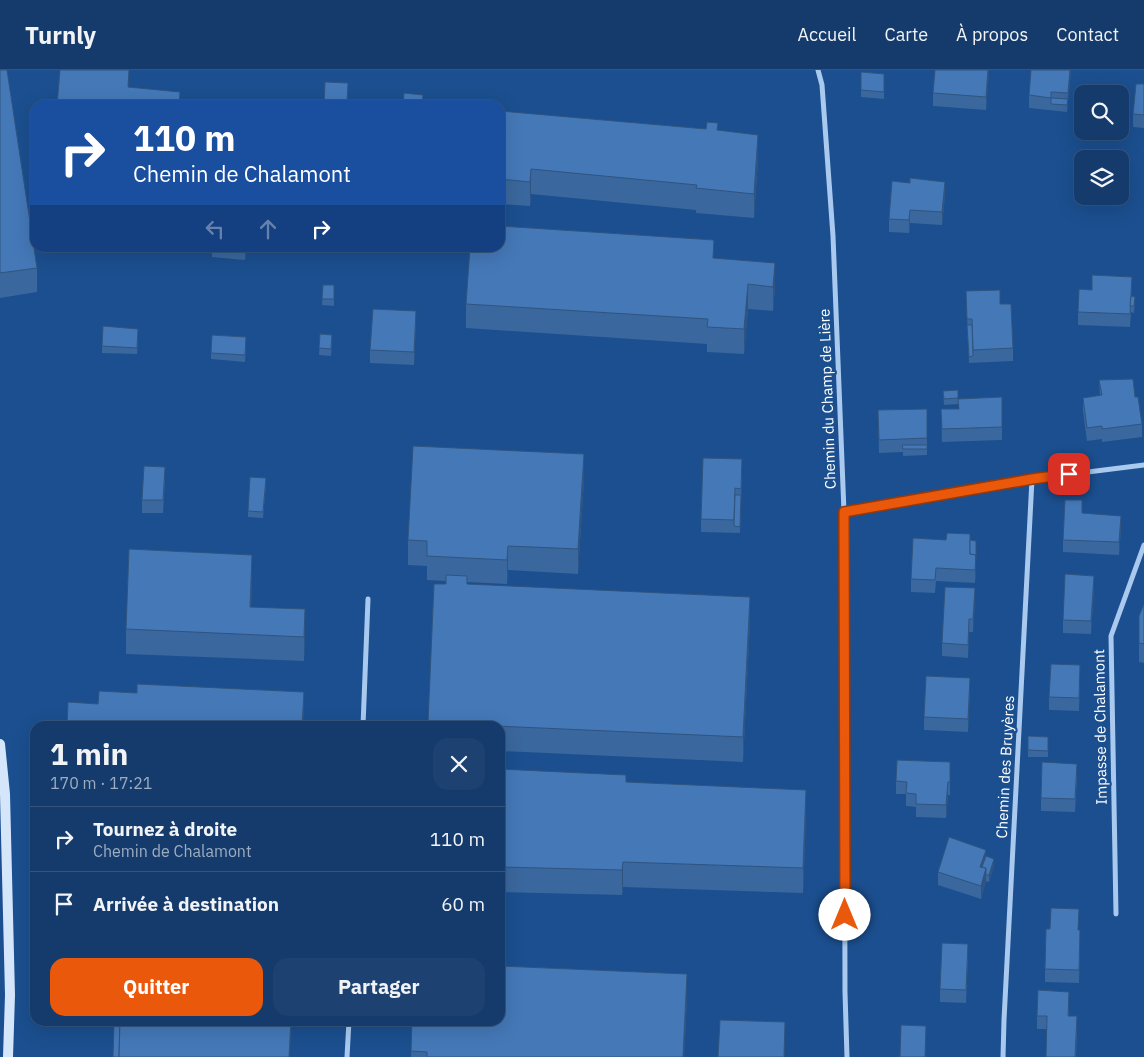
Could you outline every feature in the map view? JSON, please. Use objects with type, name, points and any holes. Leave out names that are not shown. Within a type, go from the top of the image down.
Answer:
[{"type":"main road","points":[[0,744],[5,794],[10,996],[8,1057]]},
{"type":"street","name":"Chemin du Champ de Lière","points":[[818,70],[822,85],[833,236],[844,512],[845,992],[847,1057]]},
{"type":"street","points":[[844,512],[1032,479],[1144,465]]},
{"type":"street","name":"Chemin des Bruyères","points":[[1003,1057],[1032,479]]},
{"type":"street","name":"Impasse de Chalamont","points":[[1116,914],[1110,636],[1144,545]]},
{"type":"street","points":[[363,721],[368,599]]},
{"type":"street","points":[[347,1057],[349,1026]]},
{"type":"building","points":[[0,70],[7,70],[30,222],[30,252],[35,252],[37,268],[0,273]]},
{"type":"building","points":[[60,70],[129,70],[128,87],[180,92],[179,100],[57,100]]},
{"type":"building","points":[[935,70],[988,70],[986,97],[933,93]]},
{"type":"building","points":[[1031,70],[1070,70],[1068,93],[1051,92],[1051,98],[1029,95]]},
{"type":"building","points":[[861,72],[884,74],[884,92],[861,90]]},
{"type":"building","points":[[325,82],[348,83],[347,100],[324,100]]},
{"type":"building","points":[[1136,84],[1144,84],[1144,115],[1133,114]]},
{"type":"building","points":[[404,93],[423,95],[422,100],[403,100]]},
{"type":"building","points":[[1051,98],[1068,99],[1067,105],[1051,104]]},
{"type":"building","points":[[505,111],[706,129],[707,122],[718,123],[717,130],[758,135],[754,194],[696,188],[697,185],[531,169],[530,182],[505,180]]},
{"type":"building","points":[[910,178],[945,182],[942,212],[910,210],[909,220],[889,219],[892,181],[910,183]]},
{"type":"building","points":[[505,226],[714,240],[713,258],[775,263],[773,287],[748,284],[744,329],[707,327],[708,319],[466,304],[470,252],[505,252]]},
{"type":"building","points":[[1092,275],[1132,277],[1130,314],[1078,312],[1079,289],[1092,290]]},
{"type":"building","points":[[323,285],[334,285],[334,299],[322,299]]},
{"type":"building","points":[[1000,290],[1000,304],[1011,304],[1013,348],[973,350],[972,319],[967,319],[966,291]]},
{"type":"building","points":[[1131,296],[1135,297],[1134,306],[1130,306]]},
{"type":"building","points":[[373,309],[416,311],[414,352],[370,350]]},
{"type":"building","points":[[967,325],[972,325],[973,356],[969,357]]},
{"type":"building","points":[[103,326],[138,329],[137,348],[102,346]]},
{"type":"building","points":[[320,334],[332,335],[331,349],[319,348]]},
{"type":"building","points":[[212,335],[246,337],[245,355],[211,353]]},
{"type":"building","points":[[1133,379],[1135,397],[1138,397],[1142,424],[1102,429],[1102,426],[1087,428],[1083,398],[1102,395],[1099,380]]},
{"type":"building","points":[[958,390],[958,398],[944,399],[943,391]]},
{"type":"building","points":[[1002,397],[1002,427],[942,429],[941,409],[959,409],[958,399]]},
{"type":"building","points":[[927,409],[927,438],[879,440],[878,410]]},
{"type":"building","points":[[902,445],[927,445],[927,449],[903,449]]},
{"type":"building","points":[[413,446],[584,454],[578,549],[508,546],[507,560],[427,556],[427,541],[408,540]]},
{"type":"building","points":[[703,458],[742,459],[741,489],[735,488],[734,520],[701,519]]},
{"type":"building","points":[[144,466],[165,467],[163,500],[142,500]]},
{"type":"building","points":[[250,477],[266,478],[263,512],[248,511]]},
{"type":"building","points":[[735,495],[741,495],[740,527],[734,526]]},
{"type":"building","points":[[1065,500],[1082,500],[1082,513],[1121,516],[1119,542],[1063,540]]},
{"type":"building","points":[[947,533],[970,534],[970,554],[976,555],[975,570],[936,568],[935,580],[911,579],[913,538],[946,540]]},
{"type":"building","points":[[970,540],[976,541],[976,555],[970,554]]},
{"type":"building","points":[[129,549],[252,555],[250,607],[305,609],[304,637],[126,629]]},
{"type":"building","points":[[1065,574],[1094,576],[1091,621],[1063,620]]},
{"type":"building","points":[[446,575],[467,576],[467,584],[750,597],[743,737],[505,726],[505,721],[428,721],[434,584],[446,584]]},
{"type":"building","points":[[945,587],[975,588],[973,619],[969,619],[968,645],[942,643]]},
{"type":"building","points":[[1144,604],[1144,644],[1139,643],[1139,616]]},
{"type":"building","points":[[1051,664],[1080,665],[1079,698],[1049,697]]},
{"type":"building","points":[[926,676],[970,678],[968,719],[924,717]]},
{"type":"building","points":[[137,684],[304,692],[302,721],[67,721],[68,702],[98,704],[99,691],[137,693]]},
{"type":"building","points":[[1028,736],[1048,737],[1048,751],[1028,750]]},
{"type":"building","points":[[897,760],[950,762],[950,782],[948,782],[946,805],[916,804],[916,794],[906,793],[907,782],[896,781]]},
{"type":"building","points":[[1042,762],[1077,764],[1075,799],[1041,798]]},
{"type":"building","points":[[505,769],[626,775],[626,782],[806,790],[803,868],[623,862],[622,870],[505,867]]},
{"type":"building","points":[[949,837],[986,850],[980,867],[986,868],[981,886],[938,872]]},
{"type":"building","points":[[986,856],[994,859],[989,875],[986,875],[986,868],[982,867]]},
{"type":"building","points":[[1051,908],[1079,909],[1079,970],[1045,969],[1046,929],[1050,929]]},
{"type":"building","points":[[942,943],[968,944],[966,990],[940,989]]},
{"type":"building","points":[[505,966],[687,974],[683,1057],[427,1057],[427,1052],[411,1051],[412,1026],[505,1026]]},
{"type":"building","points":[[1038,990],[1069,992],[1068,1016],[1077,1016],[1075,1057],[1046,1057],[1047,1016],[1037,1016]]},
{"type":"building","points":[[720,1020],[785,1022],[784,1057],[718,1057]]},
{"type":"building","points":[[901,1025],[926,1026],[925,1057],[900,1057]]},
{"type":"building","points":[[114,1026],[120,1026],[119,1057],[113,1057]]},
{"type":"building","points":[[120,1026],[291,1026],[289,1057],[119,1057]]},
{"type":"route","points":[[845,915],[844,512],[1069,474]]}]
